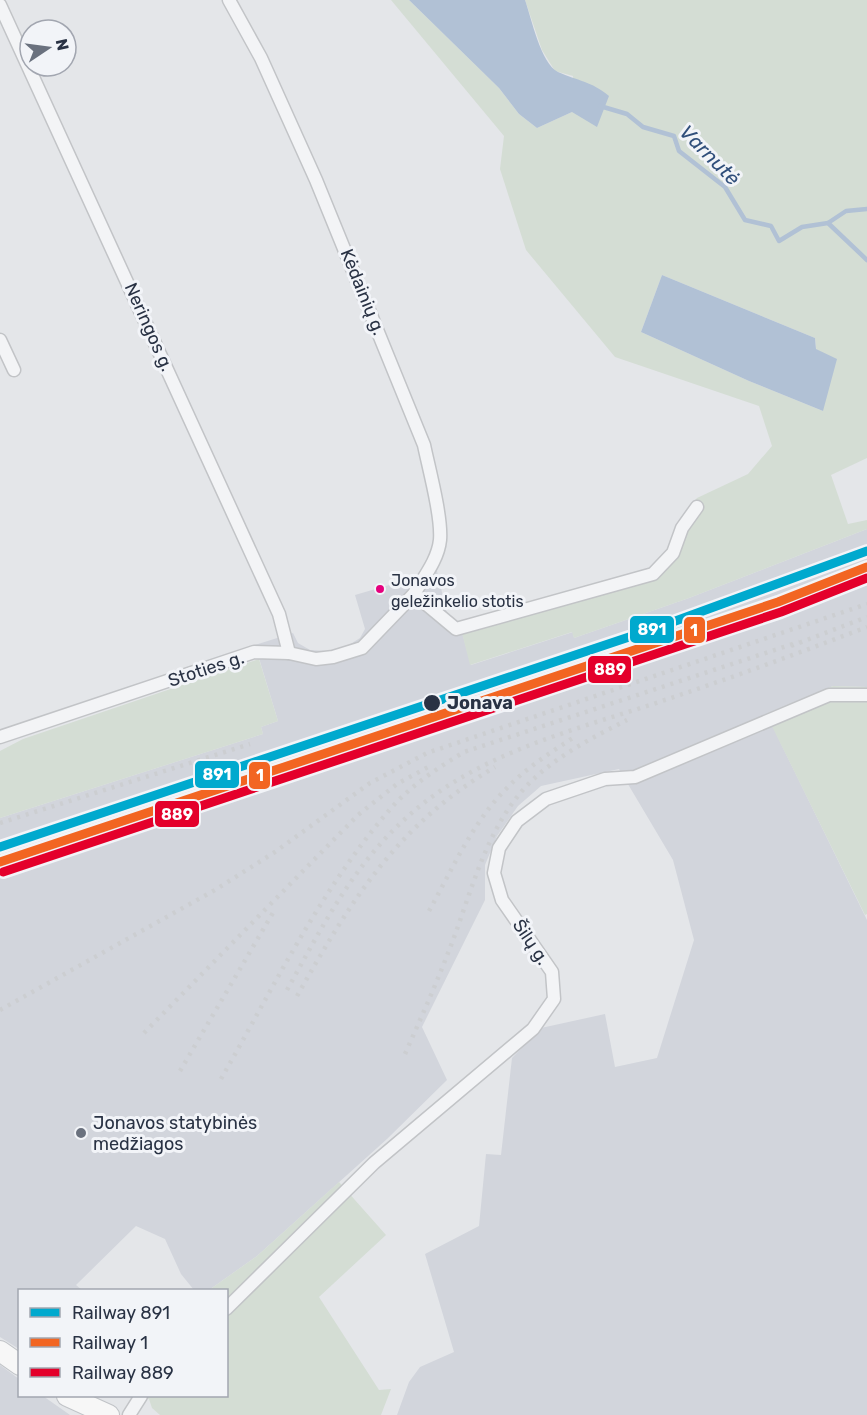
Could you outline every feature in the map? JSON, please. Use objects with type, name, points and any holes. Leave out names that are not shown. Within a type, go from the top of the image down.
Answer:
[{"type":"main road","points":[[0,1351],[18,1364]]},
{"type":"main road","points":[[72,1397],[109,1415]]},
{"type":"street","name":"Kėdainių g.","points":[[229,0],[261,58],[316,180],[424,445],[433,485],[440,540],[433,561],[414,594]]},
{"type":"street","name":"Neringos g.","points":[[0,5],[274,603],[289,653]]},
{"type":"street","points":[[0,340],[14,370]]},
{"type":"street","points":[[414,594],[456,629],[653,574],[673,553],[682,528],[697,507]]},
{"type":"street","name":"Stoties g.","points":[[0,737],[255,652],[289,653],[316,659],[333,657],[362,648],[414,594]]},
{"type":"street","name":"Šilų g.","points":[[228,1307],[374,1163],[532,1029],[554,999],[552,972],[502,900],[494,873],[498,848],[518,821],[546,799],[605,779],[635,777],[830,695],[867,695]]},
{"type":"street","points":[[129,1415],[140,1397]]},
{"type":"shaded area","points":[[391,0],[409,0],[499,88],[519,114],[537,128],[572,112],[573,76],[555,71],[542,50],[525,0],[867,0],[867,458],[831,475],[848,524],[867,520],[867,529],[689,598],[574,638],[572,632],[470,665],[460,625],[646,572],[669,554],[681,517],[697,498],[748,474],[772,446],[759,406],[615,357],[526,250],[500,169],[504,136]],"holes":[[[662,275],[815,338],[823,411],[749,381],[641,332]]]},
{"type":"shaded area","points":[[867,529],[867,687],[833,686],[767,715],[867,920],[867,1415],[397,1415],[409,1382],[420,1367],[454,1352],[425,1254],[479,1226],[486,1154],[501,1155],[512,1058],[541,1028],[605,1014],[615,1067],[657,1058],[694,940],[673,860],[619,769],[541,786],[518,806],[497,836],[485,865],[485,900],[422,1027],[447,1080],[387,1139],[257,1256],[210,1289],[193,1289],[181,1274],[165,1239],[136,1226],[76,1285],[81,1289],[18,1289],[18,1348],[0,1337],[0,818],[263,734],[261,727],[278,721],[255,645],[293,633],[298,643],[310,650],[328,651],[344,648],[360,638],[365,629],[355,595],[437,571],[448,618],[460,625],[471,665],[573,632],[574,638],[689,598]]},
{"type":"shaded area","points":[[259,659],[278,721],[261,727],[263,734],[0,818],[0,751],[23,739]]},
{"type":"shaded area","points":[[833,686],[867,687],[867,914],[865,915],[766,714]]},
{"type":"shaded area","points":[[339,1182],[386,1235],[319,1297],[379,1390],[391,1389],[381,1415],[160,1415],[152,1408],[149,1399],[143,1397],[228,1397],[228,1289],[210,1289],[257,1256]]},
{"type":"shaded area","points":[[0,1365],[18,1378],[18,1397],[44,1397],[70,1415],[0,1415]]},
{"type":"water","points":[[409,0],[525,0],[542,50],[552,67],[558,72],[596,87],[609,96],[597,127],[572,112],[537,128],[519,114],[499,88]]},
{"type":"water","points":[[662,275],[815,338],[816,349],[837,359],[823,411],[749,381],[641,332]]},
{"type":"waterway","name":"Varnutė","points":[[600,106],[627,114],[643,127],[674,136],[679,151],[725,187],[745,220],[771,226],[779,241],[802,227],[828,223],[867,260]]},
{"type":"waterway","points":[[828,223],[846,211],[867,209]]},
{"type":"railway","points":[[0,1010],[215,890],[275,852],[370,783],[427,753],[867,604]]},
{"type":"railway","points":[[791,646],[867,617]]},
{"type":"railway","points":[[287,990],[339,900],[369,857],[405,819],[433,796],[462,777],[526,746],[714,683],[867,627]]},
{"type":"railway","points":[[221,1079],[339,876],[386,814],[422,780],[464,752],[799,642]]},
{"type":"railway","points":[[405,1054],[443,966],[487,848],[509,809],[522,791],[545,769],[585,742],[627,720]]},
{"type":"railway","points":[[429,911],[463,847],[494,802],[530,767],[576,736]]},
{"type":"railway","points":[[0,823],[250,744]]},
{"type":"railway","points":[[144,1033],[358,815],[397,784],[430,766]]},
{"type":"railway","points":[[297,996],[358,896],[404,839],[430,814],[495,767]]},
{"type":"railway","points":[[180,1071],[274,911]]},
{"type":"rail line","name":"891","points":[[0,847],[659,627],[867,551]]},
{"type":"rail line","name":"1","points":[[0,862],[778,602],[867,567]]},
{"type":"rail line","name":"889","points":[[3,872],[781,612],[867,578]]},
{"type":"place","name":"Jonavos geležinkelio stotis","points":[[380,589]]},
{"type":"place","name":"Jonava","points":[[432,703]]},
{"type":"place","name":"Jonavos statybinės medžiagos","points":[[81,1133]]}]
